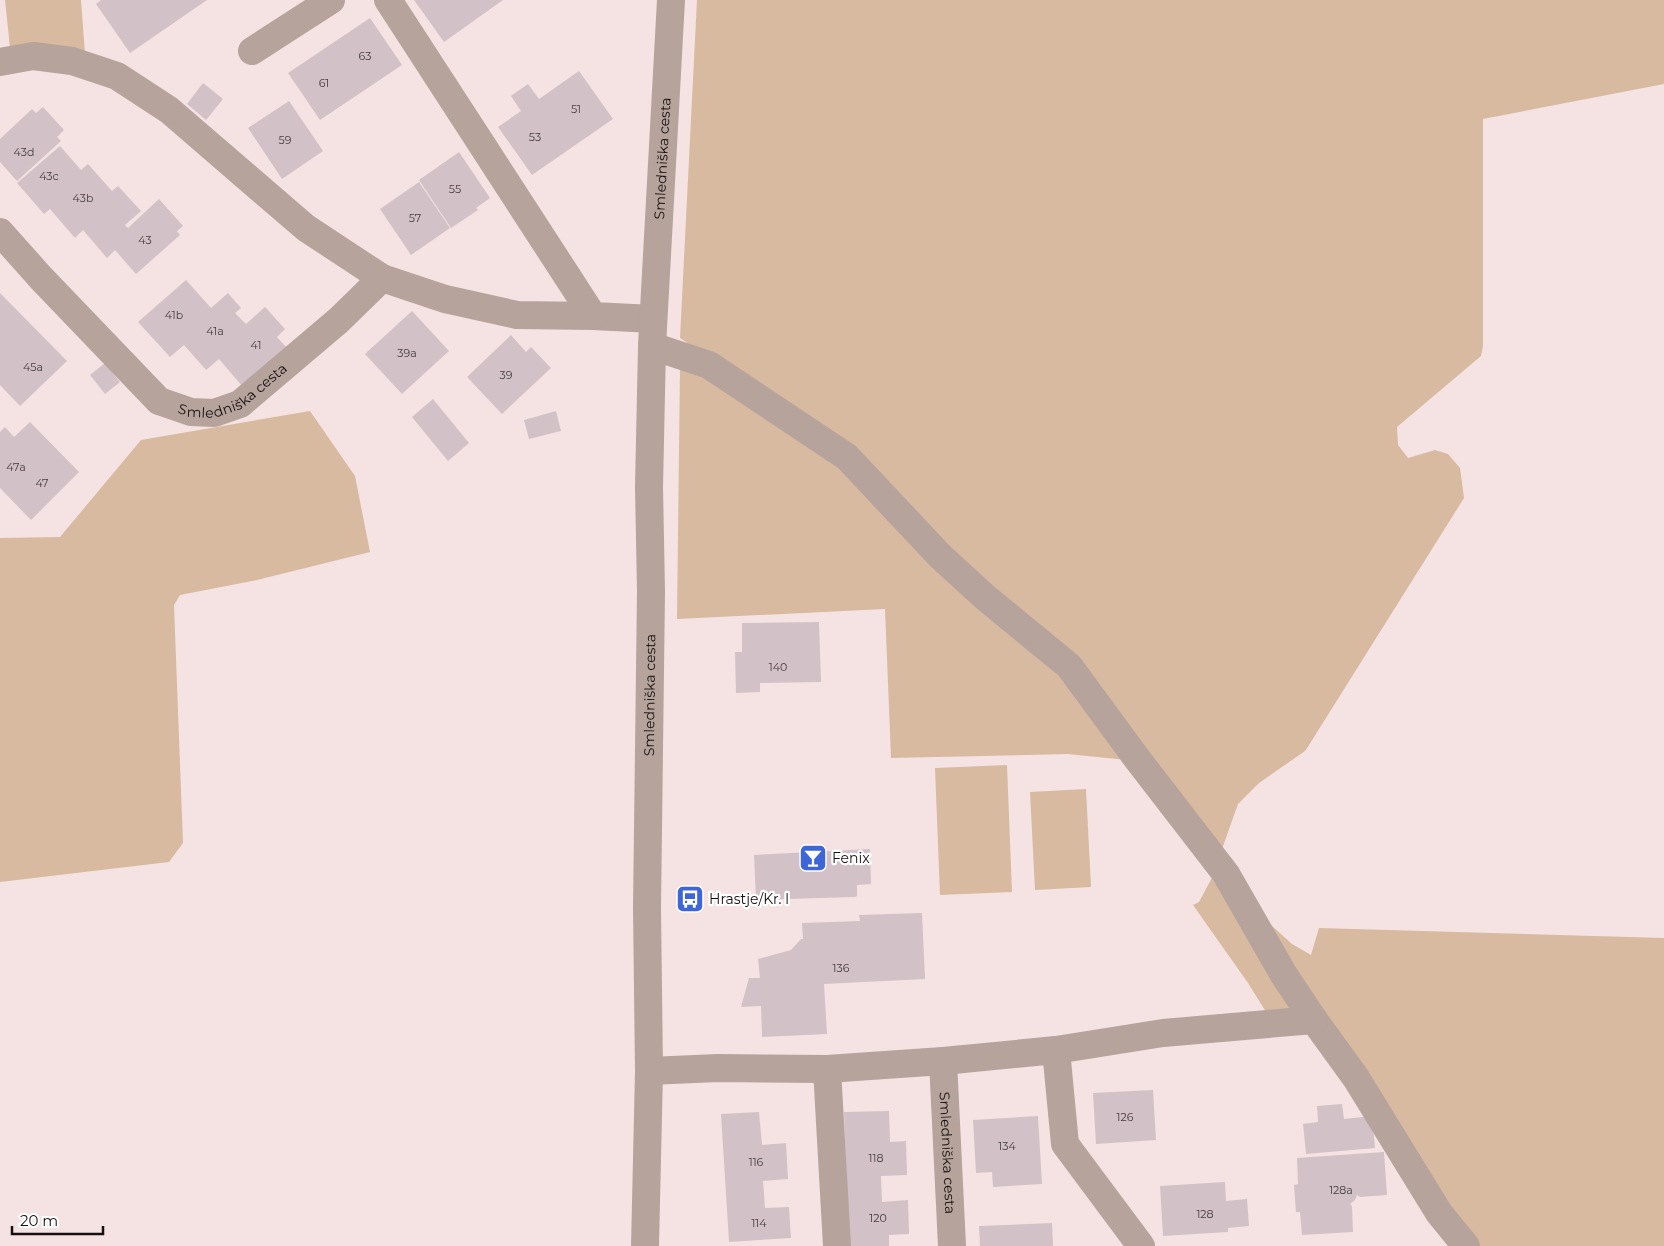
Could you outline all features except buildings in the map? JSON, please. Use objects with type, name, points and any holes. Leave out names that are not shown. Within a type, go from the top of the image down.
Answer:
[{"type":"street","points":[[252,51],[331,0]]},
{"type":"street","points":[[388,0],[593,316]]},
{"type":"street","name":"Smledniška cesta","points":[[645,1246],[649,1071],[646,908],[651,591],[649,487],[653,319],[671,0]]},
{"type":"street","points":[[0,62],[34,56],[72,61],[117,76],[169,110],[306,228],[382,278],[445,299],[517,315],[653,319]]},
{"type":"street","name":"Smledniška cesta","points":[[0,232],[41,278],[159,401],[191,412],[214,413],[240,404],[339,320],[382,278]]},
{"type":"street","points":[[652,346],[709,366],[848,457],[940,556],[986,598],[1069,666],[1138,760],[1226,874],[1284,975],[1356,1078],[1439,1213],[1466,1246]]},
{"type":"street","points":[[649,1071],[718,1068],[827,1069],[943,1061],[1056,1050],[1163,1032],[1314,1020]]},
{"type":"street","points":[[1056,1050],[1065,1144],[1141,1246]]},
{"type":"street","name":"Smledniška cesta","points":[[943,1061],[952,1246]]},
{"type":"street","points":[[827,1069],[837,1246]]},
{"type":"shaded area","points":[[5,0],[81,0],[85,54],[10,48]]},
{"type":"shaded area","points":[[697,0],[1664,0],[1664,84],[1483,119],[1483,346],[1481,356],[1397,427],[1398,445],[1408,458],[1435,450],[1448,454],[1460,468],[1464,498],[1305,751],[1259,783],[1238,804],[1222,849],[990,592],[853,452],[680,338]]},
{"type":"shaded area","points":[[680,367],[700,371],[843,461],[1051,659],[1126,760],[1068,754],[891,758],[885,609],[677,619]]},
{"type":"shaded area","points":[[310,411],[355,476],[370,552],[257,580],[180,595],[174,605],[183,843],[169,862],[0,882],[0,538],[60,537],[141,440]]},
{"type":"shaded area","points":[[1007,765],[1012,892],[940,895],[935,768]]},
{"type":"shaded area","points":[[1086,789],[1091,887],[1035,890],[1030,792]]},
{"type":"shaded area","points":[[1214,874],[1292,944],[1311,955],[1319,928],[1664,938],[1664,1246],[1473,1246],[1321,1025],[1268,1015],[1248,983],[1193,905],[1199,902]]},
{"type":"place","name":"Fenix","points":[[813,858]]},
{"type":"place","name":"Hrastje/Kr. I","points":[[690,899]]}]
